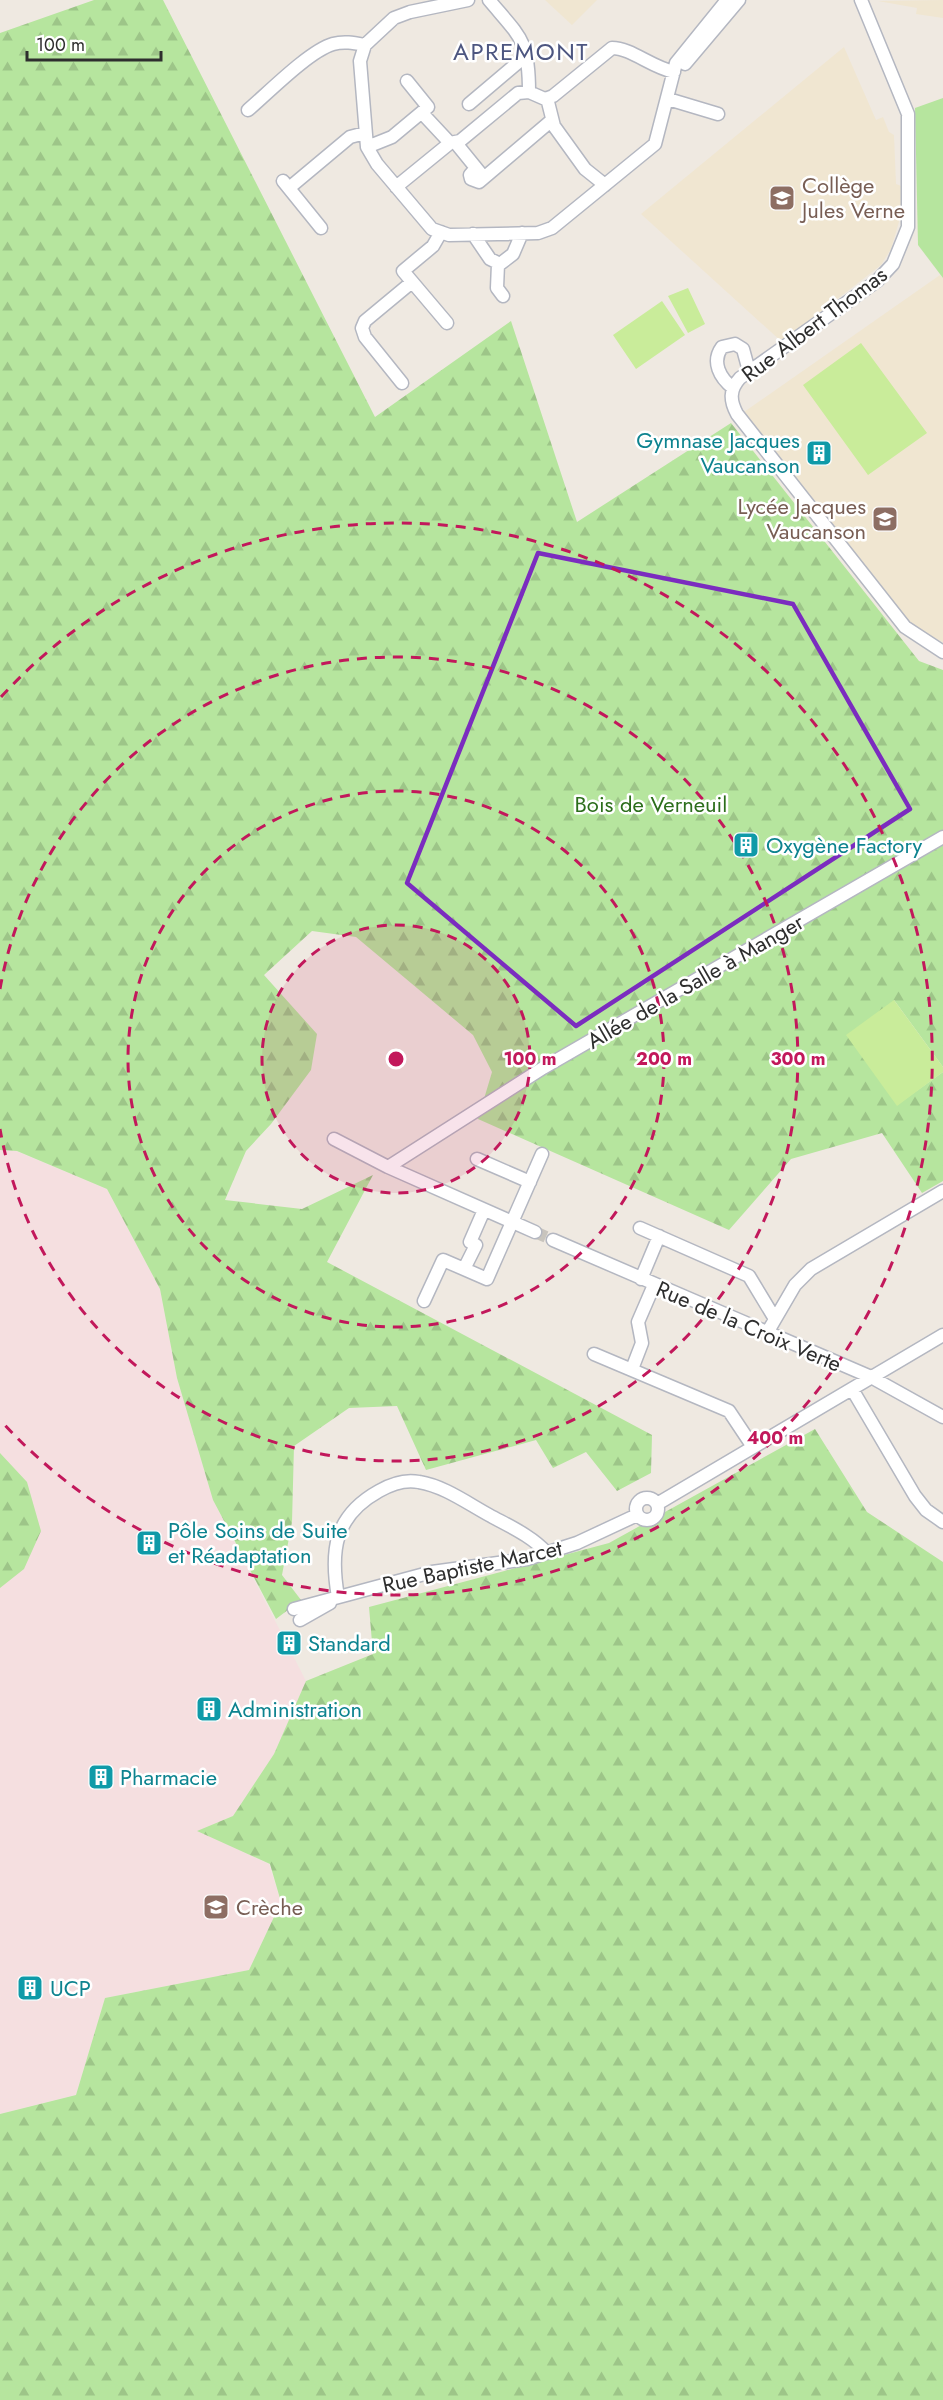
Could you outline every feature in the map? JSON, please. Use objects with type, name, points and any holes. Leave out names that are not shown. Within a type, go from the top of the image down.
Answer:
[{"type":"street","points":[[468,0],[410,12],[394,18],[365,45],[360,61],[367,147],[377,164],[432,229],[441,232],[473,234],[538,233],[552,228],[655,144],[676,63],[727,0]]},
{"type":"street","points":[[489,0],[523,42],[528,54],[529,92]]},
{"type":"street","points":[[547,98],[612,48],[622,48],[657,69],[674,72],[683,66],[739,0]]},
{"type":"street","name":"Rue Albert Thomas","points":[[861,0],[908,114],[910,214],[905,241],[893,264],[877,281],[749,371],[733,388],[731,400],[737,414],[905,627],[943,652]]},
{"type":"street","points":[[248,110],[314,54],[332,44],[349,42],[365,45]]},
{"type":"street","points":[[469,104],[528,54]]},
{"type":"street","points":[[367,147],[392,137],[428,107],[407,81]]},
{"type":"street","points":[[396,187],[518,93],[529,92],[547,98]]},
{"type":"street","points":[[547,98],[552,120],[585,170],[605,185]]},
{"type":"street","points":[[668,99],[718,114]]},
{"type":"street","points":[[422,113],[480,173],[552,120]]},
{"type":"street","points":[[321,228],[286,185],[350,137],[366,133]]},
{"type":"street","points":[[441,232],[433,246],[403,271],[447,324]]},
{"type":"street","points":[[498,264],[513,255],[522,233]]},
{"type":"street","points":[[473,234],[490,259],[498,264]]},
{"type":"street","points":[[498,264],[497,288],[503,296]]},
{"type":"street","points":[[402,383],[365,337],[362,328],[365,321],[412,282]]},
{"type":"street","points":[[733,388],[722,377],[718,367],[718,352],[722,347],[735,345],[743,349],[749,371]]},
{"type":"street","name":"Allée de la Salle à Manger","points":[[388,1167],[543,1068],[943,837]]},
{"type":"street","points":[[334,1139],[388,1167],[535,1232]]},
{"type":"street","points":[[424,1301],[443,1260],[488,1279],[542,1154]]},
{"type":"street","points":[[477,1159],[530,1182]]},
{"type":"street","points":[[767,1333],[795,1286],[811,1269],[943,1191]]},
{"type":"street","points":[[465,1269],[476,1245],[470,1242],[484,1209]]},
{"type":"street","points":[[640,1228],[749,1276],[775,1318]]},
{"type":"street","points":[[641,1279],[659,1236]]},
{"type":"street","name":"Rue de la Croix Verte","points":[[553,1240],[871,1377],[943,1417]]},
{"type":"street","points":[[632,1369],[642,1343],[638,1322],[654,1285]]},
{"type":"street","name":"Rue Baptiste Marcet","points":[[297,1615],[338,1597],[432,1572],[527,1559],[577,1543],[637,1515],[636,1506],[641,1500],[650,1498],[657,1504],[943,1335]]},
{"type":"street","points":[[594,1354],[729,1411],[753,1447]]},
{"type":"street","points":[[852,1389],[915,1496],[926,1510],[943,1522]]},
{"type":"street","points":[[338,1597],[333,1567],[337,1540],[342,1527],[359,1504],[397,1482],[415,1481],[435,1485],[534,1541],[547,1553]]},
{"type":"highlighted area","points":[[538,553],[793,604],[910,809],[576,1026],[407,883]]},
{"type":"shaded area","points":[[545,0],[597,0],[572,25]]},
{"type":"shaded area","points":[[943,0],[943,18],[916,14],[917,8],[878,1]]},
{"type":"shaded area","name":"Collège Jules Verne","points":[[844,47],[876,120],[883,117],[889,132],[894,135],[896,184],[904,187],[903,208],[891,249],[881,265],[782,342],[641,214]]},
{"type":"shaded area","name":"Lycée Jacques Vaucanson","points":[[940,275],[943,278],[943,642],[910,627],[744,412]]},
{"type":"shaded area","points":[[0,1150],[16,1151],[107,1189],[160,1289],[177,1378],[213,1500],[306,1681],[274,1754],[233,1816],[198,1831],[269,1864],[281,1902],[249,1970],[105,1998],[76,2095],[0,2114]]},
{"type":"green space","name":"Bois de Verneuil","points":[[94,0],[163,0],[375,417],[511,321],[577,522],[731,423],[919,661],[943,670],[943,1067],[894,1000],[897,1105],[943,1072],[943,1181],[922,1193],[882,1133],[791,1159],[729,1230],[478,1119],[492,1072],[473,1035],[356,937],[312,931],[264,975],[317,1034],[311,1070],[271,1124],[246,1151],[225,1200],[302,1209],[373,1175],[327,1262],[652,1435],[651,1473],[617,1491],[586,1452],[553,1468],[536,1440],[426,1470],[397,1406],[349,1408],[294,1446],[292,1522],[282,1575],[301,1600],[276,1619],[213,1500],[177,1378],[160,1289],[107,1189],[17,1151],[0,1150],[0,33]]},
{"type":"green space","points":[[943,98],[943,278],[918,245],[915,108]]},
{"type":"green space","points":[[688,288],[705,324],[688,333],[668,296]]},
{"type":"green space","points":[[662,301],[685,335],[636,369],[613,335]]},
{"type":"green space","points":[[861,343],[927,433],[868,475],[803,385]]},
{"type":"green space","points":[[894,1000],[943,1067],[943,1072],[897,1106],[846,1035]]},
{"type":"green space","points":[[815,1429],[867,1512],[943,1562],[943,2400],[0,2400],[0,2114],[76,2095],[105,1998],[249,1970],[281,1902],[270,1864],[197,1831],[233,1816],[274,1754],[306,1681],[373,1654],[369,1607],[609,1543]]},
{"type":"green space","points":[[0,1453],[27,1482],[41,1531],[24,1569],[0,1588]]},
{"type":"tunnel","points":[[535,1232],[553,1240]]},
{"type":"place","name":"Collège Jules Verne","points":[[782,198]]},
{"type":"place","name":"Gymnase Jacques Vaucanson","points":[[819,453]]},
{"type":"place","name":"Lycée Jacques Vaucanson","points":[[885,519]]},
{"type":"place","name":"Oxygène Factory","points":[[746,845]]},
{"type":"place","name":"Pôle Soins de Suite et Réadaptation","points":[[149,1543]]},
{"type":"place","name":"Standard","points":[[289,1643]]},
{"type":"place","name":"Administration","points":[[209,1709]]},
{"type":"place","name":"Pharmacie","points":[[101,1777]]},
{"type":"place","name":"Crèche","points":[[216,1907]]},
{"type":"place","name":"UCP","points":[[30,1988]]},
{"type":"district","name":"APREMONT","points":[[521,51]]}]
